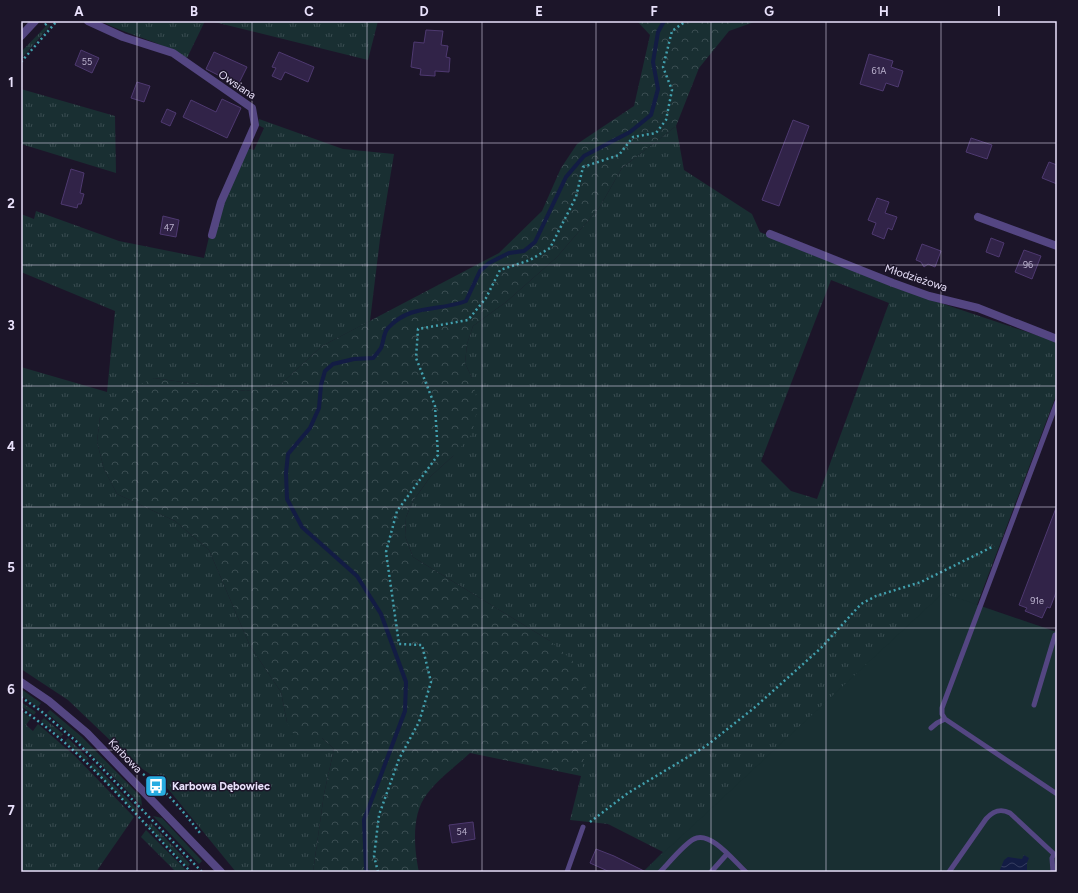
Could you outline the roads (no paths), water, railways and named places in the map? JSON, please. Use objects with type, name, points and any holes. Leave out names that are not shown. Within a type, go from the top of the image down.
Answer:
[{"type":"street","points":[[21,36],[35,21]]},
{"type":"street","name":"Owsiana","points":[[88,21],[123,37],[173,53],[252,108],[256,120],[255,125],[221,202],[212,235]]},
{"type":"street","points":[[978,217],[1057,246]]},
{"type":"street","name":"Młodzieżowa","points":[[770,234],[929,296],[978,308],[1057,338]]},
{"type":"street","name":"Karbowa","points":[[21,682],[49,701],[87,733],[221,872]]},
{"type":"lane","points":[[1057,402],[942,708],[942,714],[945,719],[1057,794]]},
{"type":"lane","points":[[1034,705],[1055,635],[1057,636]]},
{"type":"lane","points":[[931,728],[945,719]]},
{"type":"lane","points":[[949,872],[986,818],[997,810],[1010,813],[1056,855],[1052,858],[1053,872]]},
{"type":"lane","points":[[567,872],[583,827]]},
{"type":"lane","points":[[660,872],[693,839],[702,837],[710,838],[746,872]]},
{"type":"lane","points":[[711,872],[727,854]]},
{"type":"water","points":[[1024,855],[1029,858],[1027,863],[1027,872],[999,872],[1004,860],[1008,857],[1022,859]]},
{"type":"waterway","points":[[368,872],[366,869],[364,820],[405,711],[406,682],[381,614],[357,576],[302,527],[287,499],[286,473],[288,454],[310,428],[319,408],[321,385],[325,371],[333,364],[354,359],[373,358],[381,348],[386,330],[397,320],[406,315],[415,311],[466,301],[480,271],[489,263],[509,253],[524,251],[535,242],[566,177],[584,156],[630,132],[651,115],[658,89],[653,62],[658,32],[664,21]]},
{"type":"place","name":"Karbowa Dębowiec","points":[[156,786]]}]
